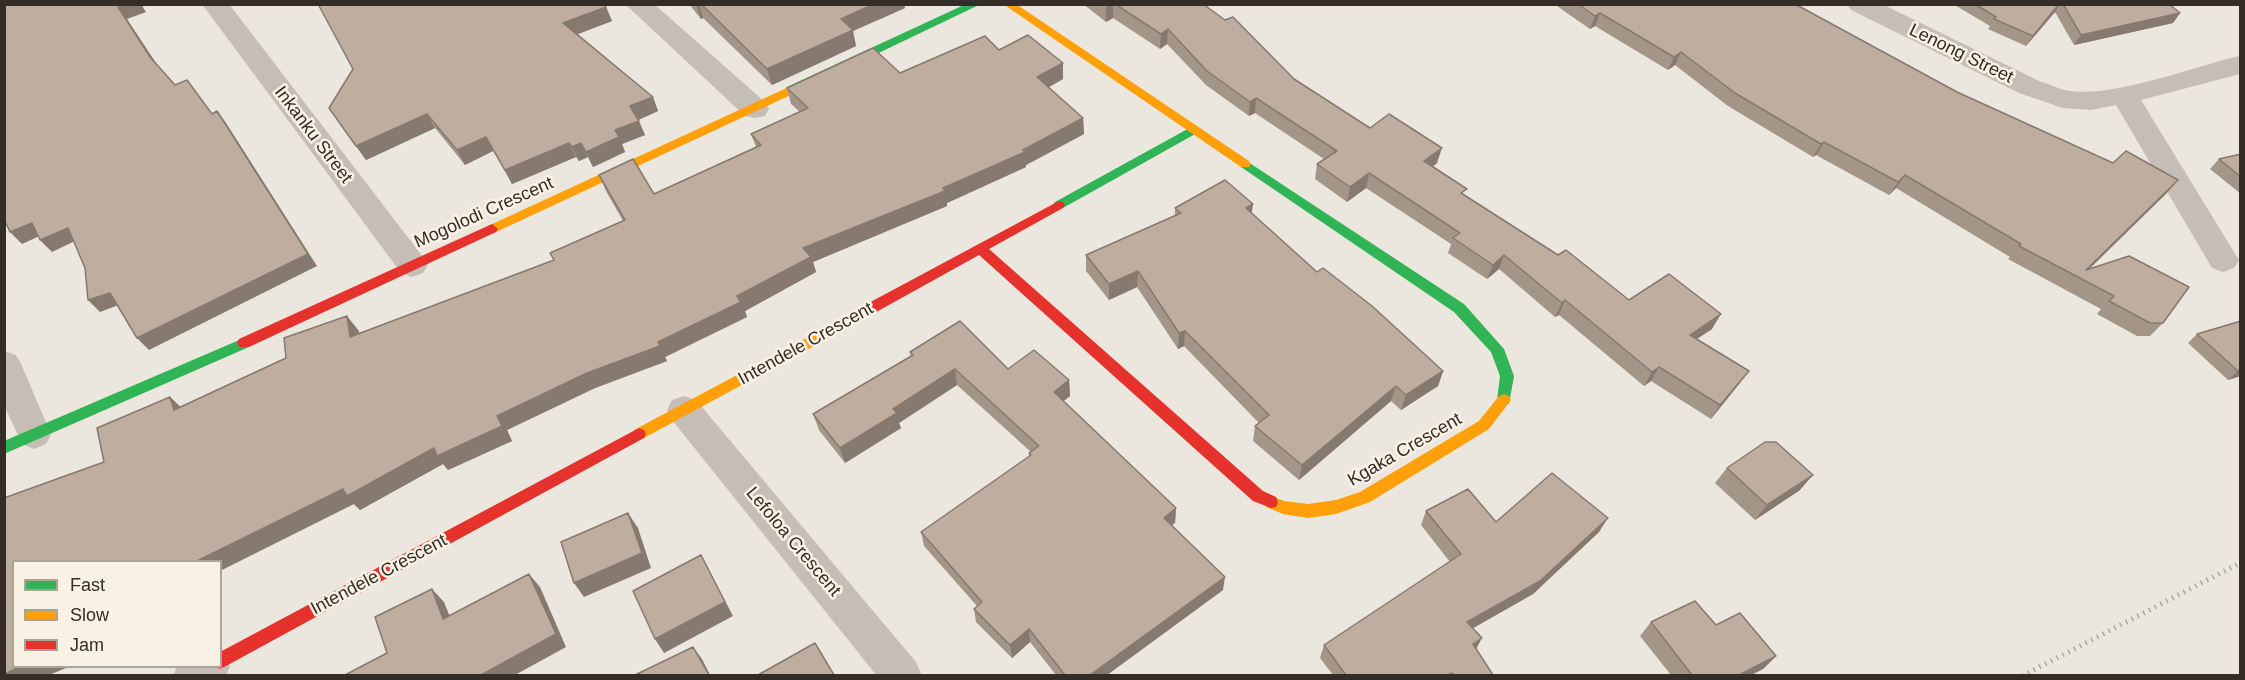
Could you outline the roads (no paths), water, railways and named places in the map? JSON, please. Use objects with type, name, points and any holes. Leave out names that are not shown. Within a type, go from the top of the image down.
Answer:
[{"type":"street","name":"Inkanku Street","points":[[215,4],[412,265]]},
{"type":"street","points":[[638,4],[755,109]]},
{"type":"street","name":"Mogolodi Crescent","points":[[19,441],[294,321],[755,109],[976,4]]},
{"type":"street","points":[[1008,4],[1193,130]]},
{"type":"street","name":"Lenong Street","points":[[1860,4],[2029,87],[2063,99],[2080,101],[2123,94],[2241,65]]},
{"type":"street","points":[[2123,94],[2223,260]]},
{"type":"street","name":"Intendele Crescent","points":[[222,660],[981,249],[1193,130]]},
{"type":"street","name":"Kgaka Crescent","points":[[981,249],[1258,496],[1283,507],[1308,511],[1336,507],[1365,497],[1484,425],[1503,404],[1507,376],[1497,349],[1484,333],[1459,308],[1193,130]]},
{"type":"street","points":[[4,364],[19,441]]},
{"type":"street","name":"Lefoloa Crescent","points":[[684,410],[902,675]]},
{"type":"railway","points":[[2022,676],[2240,563]]}]
